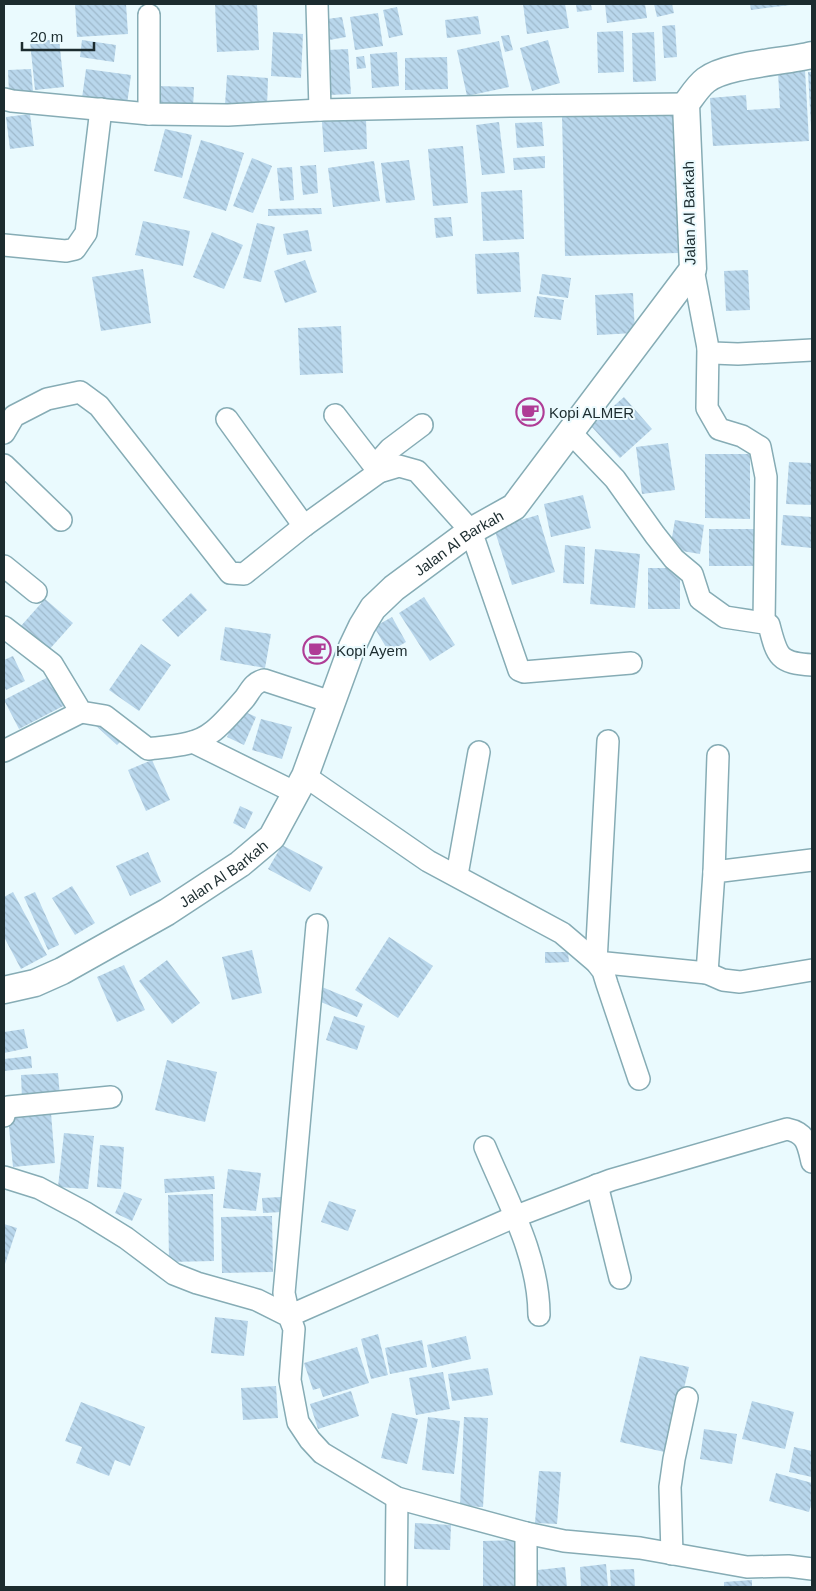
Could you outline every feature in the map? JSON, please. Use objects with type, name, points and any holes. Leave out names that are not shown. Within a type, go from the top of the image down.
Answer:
[{"type":"street","points":[[317,4],[320,110]]},
{"type":"street","points":[[149,15],[149,114]]},
{"type":"street","points":[[4,99],[149,114],[228,115],[320,110],[686,104],[696,90],[717,74],[812,55]]},
{"type":"street","name":"Jalan Al Barkah","points":[[4,990],[35,983],[167,912],[240,864],[272,837],[300,784],[358,633],[373,608],[394,588],[471,531],[514,507],[693,269],[686,104]]},
{"type":"street","points":[[4,245],[66,251],[75,248],[81,241],[86,233],[101,109]]},
{"type":"street","points":[[693,269],[708,348],[708,408],[719,429],[742,436],[760,447],[766,477],[764,623]]},
{"type":"street","points":[[708,348],[713,353],[720,354],[812,350]]},
{"type":"street","points":[[4,433],[14,416],[47,399],[80,392],[99,406],[230,574],[244,574],[304,526],[379,472],[399,466],[417,471],[471,531],[519,670],[524,672],[631,663]]},
{"type":"street","points":[[335,415],[379,472]]},
{"type":"street","points":[[227,419],[304,526]]},
{"type":"street","points":[[379,472],[382,458],[390,449],[422,425]]},
{"type":"street","points":[[571,433],[615,480],[674,559],[692,574],[700,599],[725,617],[769,625],[775,649],[783,659],[799,664],[812,664]]},
{"type":"street","points":[[4,465],[61,520]]},
{"type":"street","points":[[4,566],[36,592]]},
{"type":"street","points":[[5,629],[52,664],[81,712]]},
{"type":"street","points":[[4,751],[81,712],[105,716],[148,749],[193,742],[212,733],[252,687],[258,681],[264,680],[331,702]]},
{"type":"street","points":[[596,962],[608,741]]},
{"type":"street","points":[[193,742],[300,784],[428,861],[562,933],[596,962],[602,970],[639,1079]]},
{"type":"street","points":[[457,875],[479,752]]},
{"type":"street","points":[[707,974],[714,872],[718,756]]},
{"type":"street","points":[[714,872],[812,860]]},
{"type":"street","points":[[317,925],[284,1293],[294,1329],[290,1380],[298,1422],[310,1440],[322,1453],[397,1498],[526,1533],[564,1541],[640,1548],[747,1567],[788,1566],[812,1569]]},
{"type":"street","points":[[596,962],[707,974],[723,980],[740,982],[812,970]]},
{"type":"street","points":[[4,1116],[5,1109],[8,1107],[111,1097]]},
{"type":"street","points":[[289,1316],[514,1217],[597,1186],[788,1129],[802,1134],[807,1143],[812,1162]]},
{"type":"street","points":[[485,1147],[531,1260],[539,1298],[539,1315]]},
{"type":"street","points":[[4,1177],[39,1188],[84,1212],[126,1238],[174,1274],[257,1300],[289,1316]]},
{"type":"street","points":[[597,1186],[620,1278]]},
{"type":"street","points":[[672,1554],[670,1487],[687,1398]]},
{"type":"street","points":[[396,1587],[397,1498]]},
{"type":"street","points":[[526,1533],[526,1587]]},
{"type":"building","points":[[75,4],[126,4],[128,34],[77,37]]},
{"type":"building","points":[[215,4],[257,4],[259,50],[217,52]]},
{"type":"building","points":[[523,4],[565,4],[569,28],[527,34]]},
{"type":"building","points":[[576,4],[591,4],[592,10],[577,12]]},
{"type":"building","points":[[605,4],[645,4],[647,18],[607,23]]},
{"type":"building","points":[[654,4],[672,4],[674,13],[657,17]]},
{"type":"building","points":[[750,4],[790,4],[790,5],[751,10]]},
{"type":"building","points":[[397,7],[403,35],[389,38],[383,10]]},
{"type":"building","points":[[378,13],[383,46],[355,50],[350,17]]},
{"type":"building","points":[[478,16],[481,34],[447,38],[445,20]]},
{"type":"building","points":[[342,17],[346,37],[324,41],[320,20]]},
{"type":"building","points":[[675,25],[677,57],[664,58],[662,26]]},
{"type":"building","points":[[623,31],[624,72],[598,73],[597,32]]},
{"type":"building","points":[[273,32],[303,34],[301,78],[271,76]]},
{"type":"building","points":[[654,32],[656,81],[633,82],[632,33]]},
{"type":"building","points":[[509,35],[513,50],[505,52],[501,36]]},
{"type":"building","points":[[59,39],[64,87],[35,90],[30,42]]},
{"type":"building","points":[[82,40],[116,45],[114,62],[80,57]]},
{"type":"building","points":[[548,40],[560,83],[532,91],[520,48]]},
{"type":"building","points":[[499,41],[509,87],[467,96],[457,50]]},
{"type":"building","points":[[348,49],[351,94],[330,95],[328,50]]},
{"type":"building","points":[[397,52],[399,86],[372,88],[370,54]]},
{"type":"building","points":[[364,56],[366,68],[357,69],[356,57]]},
{"type":"building","points":[[447,57],[448,89],[405,90],[405,58]]},
{"type":"building","points":[[31,69],[33,92],[9,93],[8,70]]},
{"type":"building","points":[[86,69],[131,75],[127,104],[82,98]]},
{"type":"building","points":[[805,70],[809,141],[713,146],[710,98],[746,95],[747,110],[780,108],[778,72]]},
{"type":"building","points":[[808,72],[812,72],[812,126],[811,126]]},
{"type":"building","points":[[227,75],[268,78],[267,107],[225,105]]},
{"type":"building","points":[[156,86],[194,87],[193,109],[155,108]]},
{"type":"building","points":[[674,111],[678,253],[565,256],[562,114]]},
{"type":"building","points":[[30,114],[34,146],[10,149],[6,117]]},
{"type":"building","points":[[366,119],[367,149],[324,152],[322,122]]},
{"type":"building","points":[[499,122],[505,173],[482,175],[476,125]]},
{"type":"building","points":[[542,122],[544,146],[517,148],[515,123]]},
{"type":"building","points":[[165,129],[192,135],[182,178],[154,171]]},
{"type":"building","points":[[201,140],[244,153],[226,211],[183,198]]},
{"type":"building","points":[[463,146],[468,203],[433,206],[428,149]]},
{"type":"building","points":[[545,156],[545,168],[514,170],[513,158]]},
{"type":"building","points":[[252,158],[272,166],[253,213],[233,206]]},
{"type":"building","points":[[409,160],[415,200],[386,203],[381,163]]},
{"type":"building","points":[[374,161],[380,201],[333,207],[328,168]]},
{"type":"building","points":[[316,165],[318,193],[303,195],[300,166]]},
{"type":"building","points":[[292,167],[294,200],[280,201],[277,168]]},
{"type":"building","points":[[522,190],[524,239],[483,241],[481,192]]},
{"type":"building","points":[[321,208],[322,214],[268,216],[268,209]]},
{"type":"building","points":[[451,217],[453,236],[436,238],[434,218]]},
{"type":"building","points":[[143,221],[190,231],[183,266],[135,255]]},
{"type":"building","points":[[257,223],[275,227],[261,282],[243,278]]},
{"type":"building","points":[[308,230],[312,251],[287,255],[283,234]]},
{"type":"building","points":[[212,232],[243,245],[224,289],[193,277]]},
{"type":"building","points":[[519,252],[521,292],[477,294],[475,254]]},
{"type":"building","points":[[305,260],[317,292],[285,303],[274,271]]},
{"type":"building","points":[[143,269],[151,323],[101,331],[92,277]]},
{"type":"building","points":[[748,270],[750,310],[726,311],[724,271]]},
{"type":"building","points":[[542,274],[571,278],[568,298],[539,294]]},
{"type":"building","points":[[633,293],[635,333],[597,335],[595,295]]},
{"type":"building","points":[[537,296],[564,300],[561,320],[534,317]]},
{"type":"building","points":[[341,326],[343,373],[300,375],[298,328]]},
{"type":"building","points":[[624,397],[652,429],[620,458],[591,426]]},
{"type":"building","points":[[668,443],[675,490],[642,494],[636,447]]},
{"type":"building","points":[[705,454],[750,454],[750,519],[705,518]]},
{"type":"building","points":[[789,462],[812,463],[812,505],[786,504]]},
{"type":"building","points":[[583,495],[591,528],[551,537],[544,504]]},
{"type":"building","points":[[538,515],[555,572],[512,585],[494,528]]},
{"type":"building","points":[[783,515],[812,517],[812,548],[781,545]]},
{"type":"building","points":[[675,520],[704,525],[700,554],[670,549]]},
{"type":"building","points":[[709,529],[761,529],[760,566],[709,566]]},
{"type":"building","points":[[565,545],[585,547],[584,584],[563,583]]},
{"type":"building","points":[[595,549],[640,554],[635,608],[590,604]]},
{"type":"building","points":[[648,568],[680,568],[680,609],[648,609]]},
{"type":"building","points":[[191,593],[207,610],[178,637],[162,620]]},
{"type":"building","points":[[424,597],[455,645],[430,661],[399,613]]},
{"type":"building","points":[[45,599],[73,623],[48,651],[20,627]]},
{"type":"building","points":[[392,617],[406,642],[389,652],[374,627]]},
{"type":"building","points":[[225,627],[271,634],[265,668],[220,660]]},
{"type":"building","points":[[141,644],[171,665],[139,711],[109,690]]},
{"type":"building","points":[[13,656],[25,681],[6,690],[4,686],[4,660]]},
{"type":"building","points":[[54,674],[69,703],[19,729],[4,700]]},
{"type":"building","points":[[239,709],[256,717],[244,745],[227,737]]},
{"type":"building","points":[[100,718],[124,738],[117,745],[94,724]]},
{"type":"building","points":[[261,719],[292,727],[282,759],[252,750]]},
{"type":"building","points":[[152,760],[170,800],[146,811],[128,770]]},
{"type":"building","points":[[240,806],[253,812],[245,829],[233,823]]},
{"type":"building","points":[[282,845],[323,867],[310,892],[268,869]]},
{"type":"building","points":[[148,852],[161,882],[130,896],[116,866]]},
{"type":"building","points":[[72,886],[95,923],[75,935],[52,898]]},
{"type":"building","points":[[13,892],[47,955],[21,969],[4,937],[4,897]]},
{"type":"building","points":[[35,892],[59,945],[48,950],[24,897]]},
{"type":"building","points":[[389,937],[433,966],[398,1018],[355,990]]},
{"type":"building","points":[[252,950],[262,993],[232,1000],[222,957]]},
{"type":"building","points":[[545,952],[568,952],[569,962],[545,963]]},
{"type":"building","points":[[167,960],[200,1003],[172,1024],[139,981]]},
{"type":"building","points":[[124,965],[145,1010],[117,1022],[97,977]]},
{"type":"building","points":[[322,987],[363,1004],[357,1017],[316,1000]]},
{"type":"building","points":[[334,1016],[365,1026],[357,1050],[326,1040]]},
{"type":"building","points":[[24,1029],[28,1048],[4,1053],[4,1032]]},
{"type":"building","points":[[31,1056],[32,1068],[4,1071],[4,1059]]},
{"type":"building","points":[[167,1060],[217,1072],[205,1122],[155,1110]]},
{"type":"building","points":[[58,1073],[60,1097],[22,1099],[21,1075]]},
{"type":"building","points":[[51,1113],[55,1163],[13,1167],[8,1117]]},
{"type":"building","points":[[64,1133],[94,1136],[88,1189],[58,1187]]},
{"type":"building","points":[[100,1145],[124,1147],[121,1189],[97,1187]]},
{"type":"building","points":[[228,1169],[261,1173],[256,1211],[223,1208]]},
{"type":"building","points":[[214,1176],[215,1189],[165,1193],[164,1179]]},
{"type":"building","points":[[124,1192],[142,1199],[132,1221],[115,1213]]},
{"type":"building","points":[[213,1194],[214,1261],[169,1262],[168,1195]]},
{"type":"building","points":[[281,1197],[282,1212],[263,1213],[262,1198]]},
{"type":"building","points":[[329,1201],[356,1210],[348,1231],[321,1222]]},
{"type":"building","points":[[272,1216],[273,1272],[222,1273],[221,1217]]},
{"type":"building","points":[[4,1224],[17,1228],[4,1267]]},
{"type":"building","points":[[215,1317],[248,1321],[244,1356],[211,1353]]},
{"type":"building","points":[[378,1334],[388,1375],[371,1379],[361,1339]]},
{"type":"building","points":[[466,1336],[471,1359],[432,1368],[427,1345]]},
{"type":"building","points":[[422,1340],[427,1367],[390,1374],[385,1348]]},
{"type":"building","points":[[357,1347],[369,1383],[323,1397],[320,1388],[313,1390],[304,1363]]},
{"type":"building","points":[[640,1356],[689,1367],[669,1453],[620,1442]]},
{"type":"building","points":[[488,1368],[493,1395],[452,1401],[448,1374]]},
{"type":"building","points":[[443,1372],[450,1409],[416,1415],[409,1378]]},
{"type":"building","points":[[276,1386],[278,1418],[243,1420],[241,1388]]},
{"type":"building","points":[[351,1391],[359,1416],[318,1429],[310,1404]]},
{"type":"building","points":[[752,1401],[794,1412],[785,1449],[742,1439]]},
{"type":"building","points":[[81,1402],[145,1427],[130,1466],[115,1460],[109,1476],[76,1463],[82,1447],[65,1441]]},
{"type":"building","points":[[392,1413],[418,1419],[407,1464],[381,1458]]},
{"type":"building","points":[[428,1417],[460,1421],[454,1474],[422,1470]]},
{"type":"building","points":[[464,1417],[488,1418],[483,1507],[460,1506]]},
{"type":"building","points":[[704,1429],[737,1434],[732,1464],[700,1459]]},
{"type":"building","points":[[794,1447],[812,1451],[812,1477],[789,1472]]},
{"type":"building","points":[[539,1471],[561,1472],[557,1524],[535,1523]]},
{"type":"building","points":[[776,1473],[812,1483],[812,1502],[809,1512],[769,1501]]},
{"type":"building","points":[[415,1523],[451,1525],[450,1550],[414,1549]]},
{"type":"building","points":[[521,1540],[522,1587],[483,1587],[483,1541]]},
{"type":"building","points":[[606,1564],[608,1587],[581,1587],[580,1567]]},
{"type":"building","points":[[565,1567],[567,1587],[530,1587],[529,1571]]},
{"type":"building","points":[[634,1569],[635,1587],[611,1587],[610,1570]]},
{"type":"building","points":[[752,1580],[752,1587],[724,1587],[724,1582]]},
{"type":"place","name":"Kopi ALMER","points":[[530,412]]},
{"type":"place","name":"Kopi Ayem","points":[[317,650]]}]
